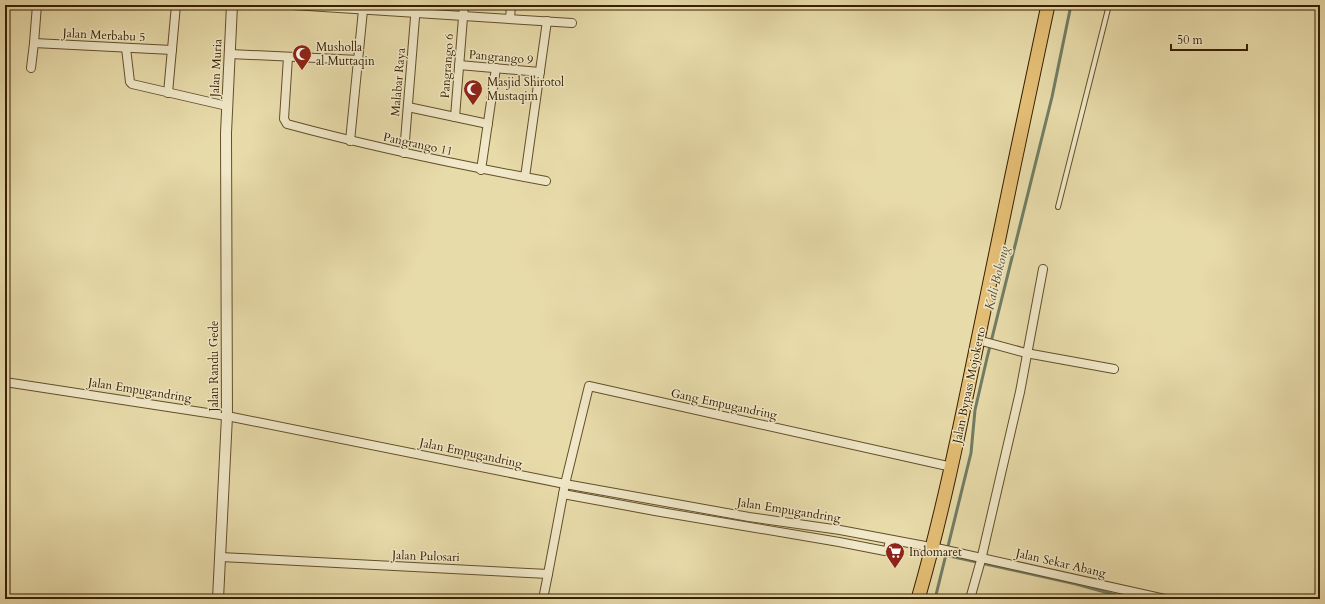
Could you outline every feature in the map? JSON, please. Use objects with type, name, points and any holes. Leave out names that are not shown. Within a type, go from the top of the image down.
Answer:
[{"type":"highway","name":"Jalan Bypass Mojokerto","points":[[918,599],[937,548],[952,467],[982,341],[1020,136],[1048,5]]},
{"type":"street","points":[[31,68],[37,5]]},
{"type":"street","points":[[168,94],[176,5]]},
{"type":"street","name":"Jalan Muria","points":[[226,133],[232,5]]},
{"type":"street","points":[[292,5],[363,10],[416,9],[463,16],[572,23]]},
{"type":"street","name":"Pangrango 6","points":[[455,117],[464,5]]},
{"type":"street","points":[[510,19],[511,5]]},
{"type":"street","name":"Malabar Raya","points":[[404,153],[416,9]]},
{"type":"street","points":[[350,141],[363,10]]},
{"type":"street","points":[[525,177],[548,21]]},
{"type":"street","name":"Jalan Merbabu 5","points":[[34,43],[172,50]]},
{"type":"street","points":[[126,48],[130,82],[132,84],[168,94],[227,106]]},
{"type":"street","points":[[230,54],[359,60]]},
{"type":"street","name":"Pangrango 11","points":[[288,57],[284,119],[287,124],[350,141],[481,170],[546,181]]},
{"type":"street","name":"Pangrango 9","points":[[459,65],[540,72]]},
{"type":"street","points":[[481,170],[496,68]]},
{"type":"street","points":[[408,107],[488,124]]},
{"type":"street","name":"Jalan Randu Gede","points":[[218,599],[227,421],[226,133]]},
{"type":"street","points":[[970,599],[981,561],[1020,392],[1026,353],[1043,269]]},
{"type":"street","points":[[982,341],[1026,353],[1114,369]]},
{"type":"street","name":"Jalan Empugandring","points":[[5,382],[227,421],[564,490],[748,522],[889,544],[937,548],[952,551]]},
{"type":"street","name":"Gang Empugandring","points":[[564,490],[589,386],[952,467]]},
{"type":"street","points":[[545,599],[548,574],[564,490]]},
{"type":"street","points":[[839,536],[886,551],[889,544]]},
{"type":"street","name":"Jalan Sekar Abang","points":[[952,551],[981,561],[1165,599]]},
{"type":"street","name":"Jalan Pulosari","points":[[220,557],[548,574]]},
{"type":"lane","points":[[1058,207],[1109,5]]},
{"type":"waterway","name":"Kali Bokong","points":[[935,599],[971,453],[975,410],[1052,97],[1071,5]]},
{"type":"waterway","points":[[945,555],[1076,584],[1130,599]]},
{"type":"place","name":"Musholla al Muttaqin","points":[[302,71]]},
{"type":"place","name":"Masjid Shirotol Mustaqim","points":[[473,106]]},
{"type":"place","name":"Indomaret","points":[[895,569]]}]
